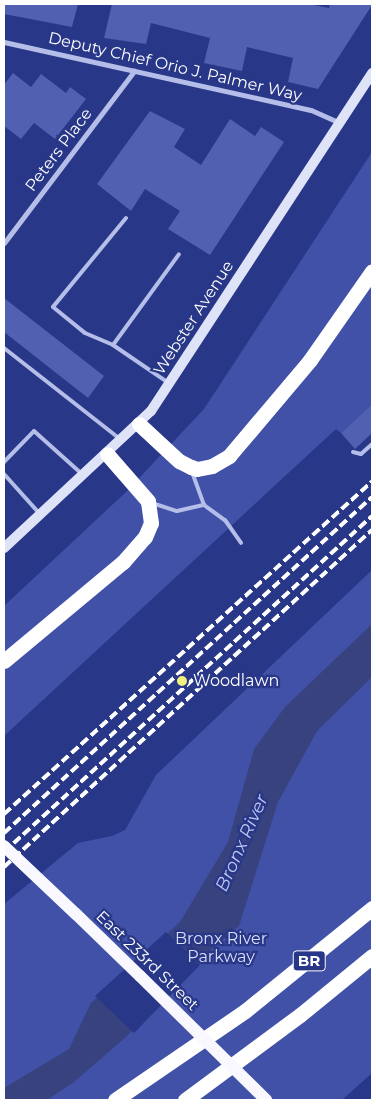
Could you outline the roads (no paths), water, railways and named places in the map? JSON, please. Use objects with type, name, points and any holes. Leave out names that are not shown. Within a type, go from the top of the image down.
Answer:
[{"type":"highway","points":[[139,424],[179,461],[191,467],[212,466],[235,450],[310,360],[372,271]]},
{"type":"highway","points":[[4,660],[139,545],[151,523],[148,501],[107,454]]},
{"type":"highway","name":"BR","points":[[115,1100],[252,1006],[372,908]]},
{"type":"highway","name":"BR","points":[[185,1100],[286,1027],[372,956]]},
{"type":"main road","name":"Webster Avenue","points":[[4,548],[139,424],[169,383],[372,73]]},
{"type":"main road","name":"East 233rd Street","points":[[4,846],[266,1100]]},
{"type":"street","name":"Deputy Chief Orio J. Palmer Way","points":[[4,42],[311,110],[340,123]]},
{"type":"street","name":"Peters Place","points":[[5,240],[134,71]]},
{"type":"lane","points":[[126,218],[53,307],[85,334],[112,345],[169,383]]},
{"type":"lane","points":[[112,345],[179,254]]},
{"type":"lane","points":[[4,348],[122,440]]},
{"type":"lane","points":[[4,462],[34,431],[84,475]]},
{"type":"lane","points":[[353,452],[361,454],[372,444]]},
{"type":"lane","points":[[191,467],[204,505],[225,520],[241,543]]},
{"type":"lane","points":[[4,474],[40,514]]},
{"type":"lane","points":[[148,501],[177,511],[204,505]]},
{"type":"water","name":"Bronx River","points":[[372,624],[372,677],[317,731],[278,802],[239,926],[213,948],[127,1036],[74,1082],[47,1100],[4,1100],[4,1088],[69,1049],[91,1003],[180,922],[228,842],[254,749],[285,707]]},
{"type":"railway","points":[[4,814],[372,482]]},
{"type":"railway","points":[[4,833],[372,497]]},
{"type":"railway","points":[[4,852],[372,516]]},
{"type":"railway","points":[[4,867],[372,530]]},
{"type":"place","name":"Woodlawn","points":[[182,681]]},
{"type":"park label","name":"Bronx River Parkway","points":[[221,948]]}]
